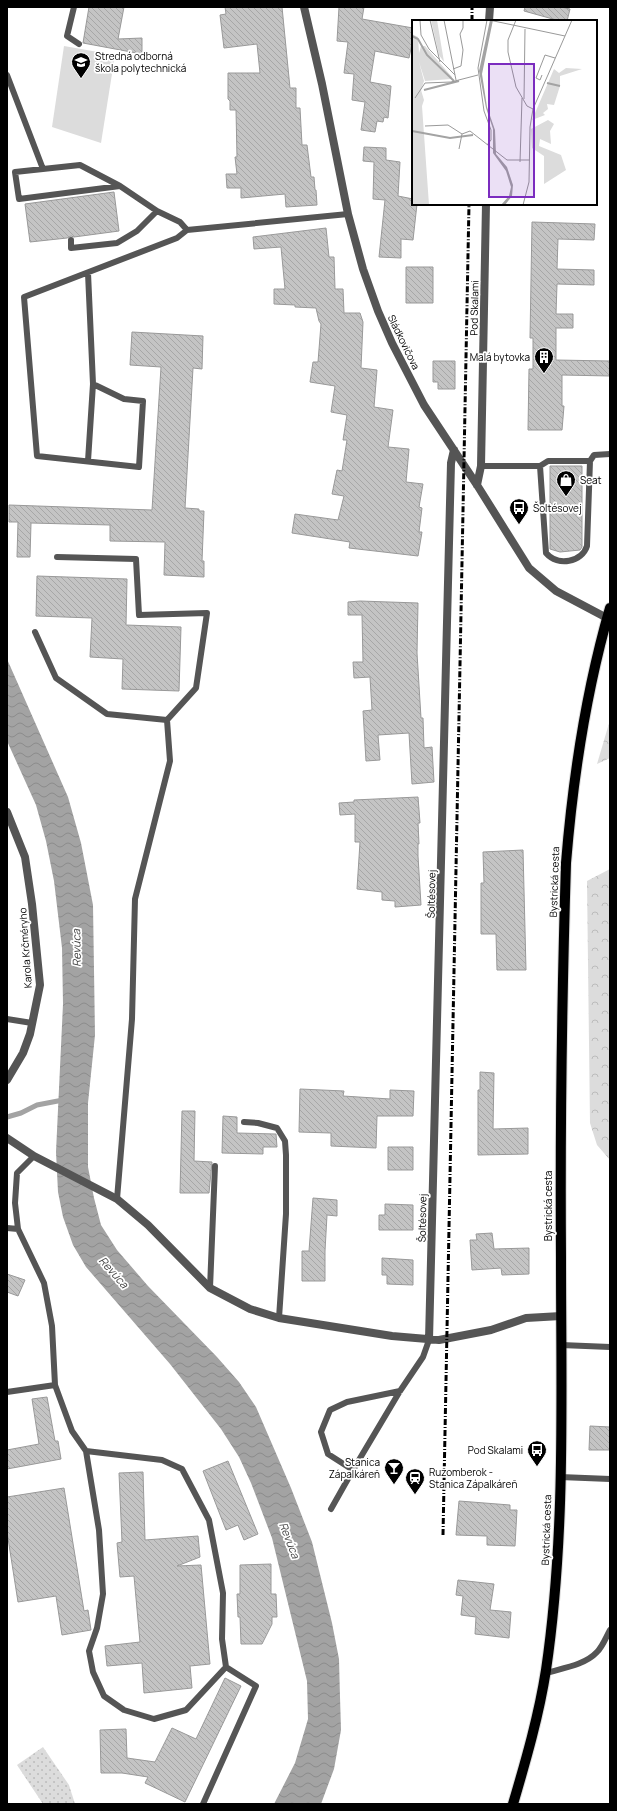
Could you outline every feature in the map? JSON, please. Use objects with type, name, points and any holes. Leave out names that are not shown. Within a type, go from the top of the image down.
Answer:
[{"type":"main road","name":"Bystrická cesta","points":[[513,1804],[528,1753],[546,1673],[553,1610],[558,1540],[560,1477],[560,1157],[566,863],[570,818],[584,722],[594,668],[609,613]]},
{"type":"street","name":"Sládkovičova","points":[[304,7],[322,84],[348,214],[363,269],[378,312],[392,343],[424,405],[477,485],[529,568],[556,591],[609,613]]},
{"type":"street","points":[[489,20],[490,7]]},
{"type":"street","name":"Pod Skalami","points":[[477,485],[481,466],[486,205]]},
{"type":"street","name":"Šoltésovej","points":[[429,1340],[451,463],[454,450]]},
{"type":"street","name":"Karola Krčméryho","points":[[7,812],[25,857],[32,904],[40,985],[32,1023],[23,1053],[7,1080]]},
{"type":"street","points":[[7,1138],[34,1156],[117,1198],[148,1225],[210,1288],[250,1309],[279,1318],[392,1336],[429,1340],[457,1338],[491,1330],[526,1318],[561,1316]]},
{"type":"lane","points":[[74,7],[67,36],[79,44]]},
{"type":"lane","points":[[7,75],[43,169]]},
{"type":"lane","points":[[120,186],[19,199],[15,172],[80,165],[120,186],[157,211],[180,222],[187,230]]},
{"type":"lane","points":[[70,240],[72,248],[117,243],[136,231],[157,211]]},
{"type":"lane","points":[[93,384],[124,399],[143,401],[139,467],[37,456],[24,297],[177,238],[187,230],[348,214]]},
{"type":"lane","points":[[88,273],[93,384],[88,461]]},
{"type":"lane","points":[[540,466],[546,554],[550,557],[564,561],[582,556],[586,552],[590,461],[594,455],[610,454]]},
{"type":"lane","points":[[481,466],[540,466],[548,461],[590,461]]},
{"type":"lane","points":[[57,557],[136,559],[139,615],[207,613],[196,688],[167,720],[170,761],[135,899],[132,1019],[117,1198]]},
{"type":"lane","points":[[35,632],[56,678],[107,714],[167,720]]},
{"type":"lane","points":[[7,1019],[32,1023]]},
{"type":"lane","points":[[244,1122],[258,1123],[277,1128],[285,1141],[286,1214],[279,1318]]},
{"type":"lane","points":[[34,1156],[17,1173],[15,1203],[18,1229],[44,1283],[52,1326],[55,1385],[72,1431],[86,1451],[98,1530],[103,1594],[97,1628],[89,1651],[93,1672],[104,1696],[124,1710],[154,1719],[186,1710],[226,1667]]},
{"type":"lane","points":[[210,1288],[215,1166]]},
{"type":"lane","points":[[7,1228],[18,1229]]},
{"type":"lane","points":[[331,1509],[400,1391],[423,1357],[429,1340]]},
{"type":"lane","points":[[561,1345],[610,1347]]},
{"type":"lane","points":[[7,1392],[55,1385]]},
{"type":"lane","points":[[353,1470],[328,1454],[321,1432],[330,1410],[347,1402],[400,1391]]},
{"type":"lane","points":[[86,1451],[162,1460],[182,1469],[209,1520],[223,1593],[222,1639],[226,1667],[256,1686],[203,1804]]},
{"type":"lane","points":[[560,1477],[610,1479]]},
{"type":"lane","points":[[546,1673],[572,1666],[588,1659],[598,1652],[610,1630]]},
{"type":"green space","points":[[64,46],[115,55],[101,143],[52,127]]},
{"type":"green space","points":[[610,720],[610,758],[597,764]]},
{"type":"green space","points":[[610,869],[610,1160],[597,1145],[590,1123],[587,881]]},
{"type":"green space","points":[[43,1747],[69,1785],[75,1804],[43,1804],[17,1765]]},
{"type":"water","name":"Revúca","points":[[7,659],[68,797],[81,843],[93,905],[95,1035],[88,1103],[88,1167],[101,1225],[117,1250],[148,1286],[217,1357],[239,1382],[256,1407],[291,1488],[312,1542],[332,1623],[339,1659],[341,1730],[334,1769],[321,1804],[274,1804],[295,1763],[308,1719],[307,1681],[272,1538],[251,1483],[239,1457],[221,1429],[170,1364],[86,1267],[73,1245],[63,1217],[58,1192],[56,1152],[63,1004],[62,948],[54,881],[46,841],[36,805],[7,741]]},
{"type":"building","points":[[89,7],[124,7],[118,39],[142,38],[142,54],[83,43]]},
{"type":"building","points":[[225,7],[282,7],[290,88],[296,88],[296,108],[300,108],[302,145],[307,145],[311,177],[314,177],[317,205],[286,207],[285,194],[241,198],[241,188],[227,188],[226,174],[237,174],[235,157],[237,157],[236,110],[230,110],[230,101],[228,99],[228,73],[260,73],[257,44],[224,48],[220,15],[226,14]]},
{"type":"building","points":[[339,7],[364,7],[362,19],[412,28],[412,44],[409,58],[375,51],[370,82],[391,86],[388,118],[384,117],[383,122],[377,121],[375,132],[361,130],[365,102],[352,100],[354,74],[344,73],[348,42],[337,41]]},
{"type":"building","points":[[525,7],[561,7],[570,9],[567,20],[556,20],[524,11]]},
{"type":"building","points":[[364,147],[386,148],[386,160],[400,162],[398,196],[412,199],[412,205],[417,205],[413,240],[401,239],[401,258],[379,257],[385,200],[373,199],[374,162],[363,161]]},
{"type":"building","points":[[114,192],[119,231],[30,242],[25,204]]},
{"type":"building","points":[[532,222],[595,224],[594,240],[558,239],[557,269],[594,270],[594,285],[557,284],[556,314],[573,314],[573,328],[556,328],[556,360],[610,361],[610,376],[562,375],[562,406],[564,406],[562,430],[528,430],[529,369],[533,369],[533,338],[530,338]]},
{"type":"building","points":[[326,228],[329,257],[334,257],[335,289],[343,289],[344,313],[360,313],[363,322],[361,368],[377,370],[374,407],[393,410],[388,447],[409,449],[406,482],[423,484],[419,507],[422,508],[419,532],[422,532],[418,556],[349,548],[350,542],[292,533],[295,514],[338,520],[344,496],[332,494],[337,470],[342,471],[347,440],[343,440],[347,415],[331,412],[335,386],[310,382],[313,362],[318,362],[321,324],[316,308],[274,304],[274,289],[285,289],[281,247],[254,249],[253,237]]},
{"type":"building","points":[[406,267],[433,267],[433,303],[406,303]]},
{"type":"building","points":[[132,332],[203,336],[202,369],[193,368],[185,508],[204,511],[202,561],[204,561],[204,577],[164,575],[165,542],[110,541],[110,525],[31,523],[30,557],[17,557],[18,522],[9,522],[9,505],[152,510],[161,367],[130,365]]},
{"type":"building","points":[[433,361],[455,361],[455,389],[438,389],[438,382],[433,382]]},
{"type":"building","name":"Seat","points":[[550,466],[582,466],[582,547],[580,550],[560,552],[550,549]]},
{"type":"building","points":[[37,576],[127,579],[126,625],[181,627],[179,691],[122,689],[123,659],[90,657],[92,618],[36,616]]},
{"type":"building","points":[[348,602],[418,603],[417,653],[421,718],[423,718],[424,748],[432,747],[434,782],[412,784],[409,733],[378,735],[380,760],[366,761],[363,711],[372,710],[370,677],[354,678],[353,662],[363,662],[362,615],[348,615]]},
{"type":"building","points":[[418,797],[420,823],[418,823],[418,856],[421,905],[395,907],[395,901],[382,900],[382,892],[357,889],[360,842],[355,842],[355,814],[340,815],[339,803],[354,802],[354,800]]},
{"type":"building","points":[[523,850],[526,970],[497,970],[496,934],[481,934],[481,883],[484,883],[483,852]]},
{"type":"building","points":[[480,1072],[494,1073],[493,1129],[528,1128],[528,1154],[478,1155],[478,1090],[480,1090]]},
{"type":"building","points":[[300,1089],[344,1091],[343,1096],[390,1099],[390,1090],[414,1091],[413,1116],[377,1116],[376,1148],[331,1146],[331,1133],[299,1132]]},
{"type":"building","points":[[182,1111],[195,1111],[194,1161],[212,1162],[209,1193],[180,1193]]},
{"type":"building","points":[[223,1116],[237,1117],[237,1133],[276,1134],[277,1147],[263,1147],[263,1154],[222,1153]]},
{"type":"building","points":[[388,1147],[413,1147],[413,1170],[388,1170]]},
{"type":"building","points":[[313,1198],[337,1200],[337,1216],[327,1215],[325,1281],[302,1281],[302,1251],[309,1251]]},
{"type":"building","points":[[385,1204],[413,1205],[413,1230],[379,1230],[379,1215],[385,1215]]},
{"type":"building","points":[[492,1233],[494,1249],[529,1248],[529,1274],[502,1275],[501,1268],[472,1270],[470,1240],[477,1240],[476,1234]]},
{"type":"building","points":[[382,1258],[413,1260],[413,1285],[387,1284],[387,1275],[382,1275]]},
{"type":"building","points":[[7,1274],[25,1280],[18,1296],[7,1292]]},
{"type":"building","points":[[47,1397],[55,1441],[58,1441],[61,1459],[7,1469],[7,1450],[39,1444],[32,1399]]},
{"type":"building","points":[[590,1426],[610,1427],[610,1450],[589,1450]]},
{"type":"building","points":[[228,1461],[258,1534],[244,1540],[238,1525],[226,1530],[203,1471]]},
{"type":"building","points":[[143,1472],[145,1540],[198,1536],[200,1557],[177,1566],[201,1565],[210,1664],[190,1666],[192,1688],[144,1693],[142,1663],[107,1666],[105,1646],[140,1642],[134,1576],[120,1577],[117,1543],[122,1542],[119,1473]]},
{"type":"building","points":[[64,1488],[84,1611],[88,1610],[91,1630],[62,1635],[56,1596],[18,1602],[7,1532],[7,1497]]},
{"type":"building","points":[[459,1501],[510,1505],[510,1510],[517,1510],[515,1546],[487,1545],[487,1536],[456,1535]]},
{"type":"building","points":[[271,1564],[271,1594],[276,1594],[277,1617],[272,1617],[272,1624],[262,1644],[241,1644],[237,1594],[240,1594],[240,1565]]},
{"type":"building","points":[[458,1580],[494,1584],[490,1610],[511,1612],[509,1638],[475,1634],[476,1617],[461,1615],[463,1596],[456,1595]]},
{"type":"building","points":[[225,1678],[241,1686],[185,1802],[145,1783],[148,1777],[122,1773],[101,1773],[100,1730],[126,1729],[127,1758],[155,1762],[172,1728],[196,1739]]},
{"type":"waterway","points":[[7,1117],[21,1113],[37,1105],[63,1100]]},
{"type":"railway","points":[[472,7],[472,20]]},
{"type":"railway","points":[[443,1535],[469,205]]},
{"type":"place","name":"Stredná odborná škola polytechnická","points":[[81,79]]},
{"type":"place","name":"Malá bytovka","points":[[544,374]]},
{"type":"place","name":"Seat","points":[[566,497]]},
{"type":"place","name":"Šoltésovej","points":[[519,525]]},
{"type":"place","name":"Pod Skalami","points":[[537,1467]]},
{"type":"place","name":"Stanica Zápalkáreň","points":[[394,1485]]},
{"type":"place","name":"Ružomberok - Stanica Zápalkáreň","points":[[415,1495]]}]
